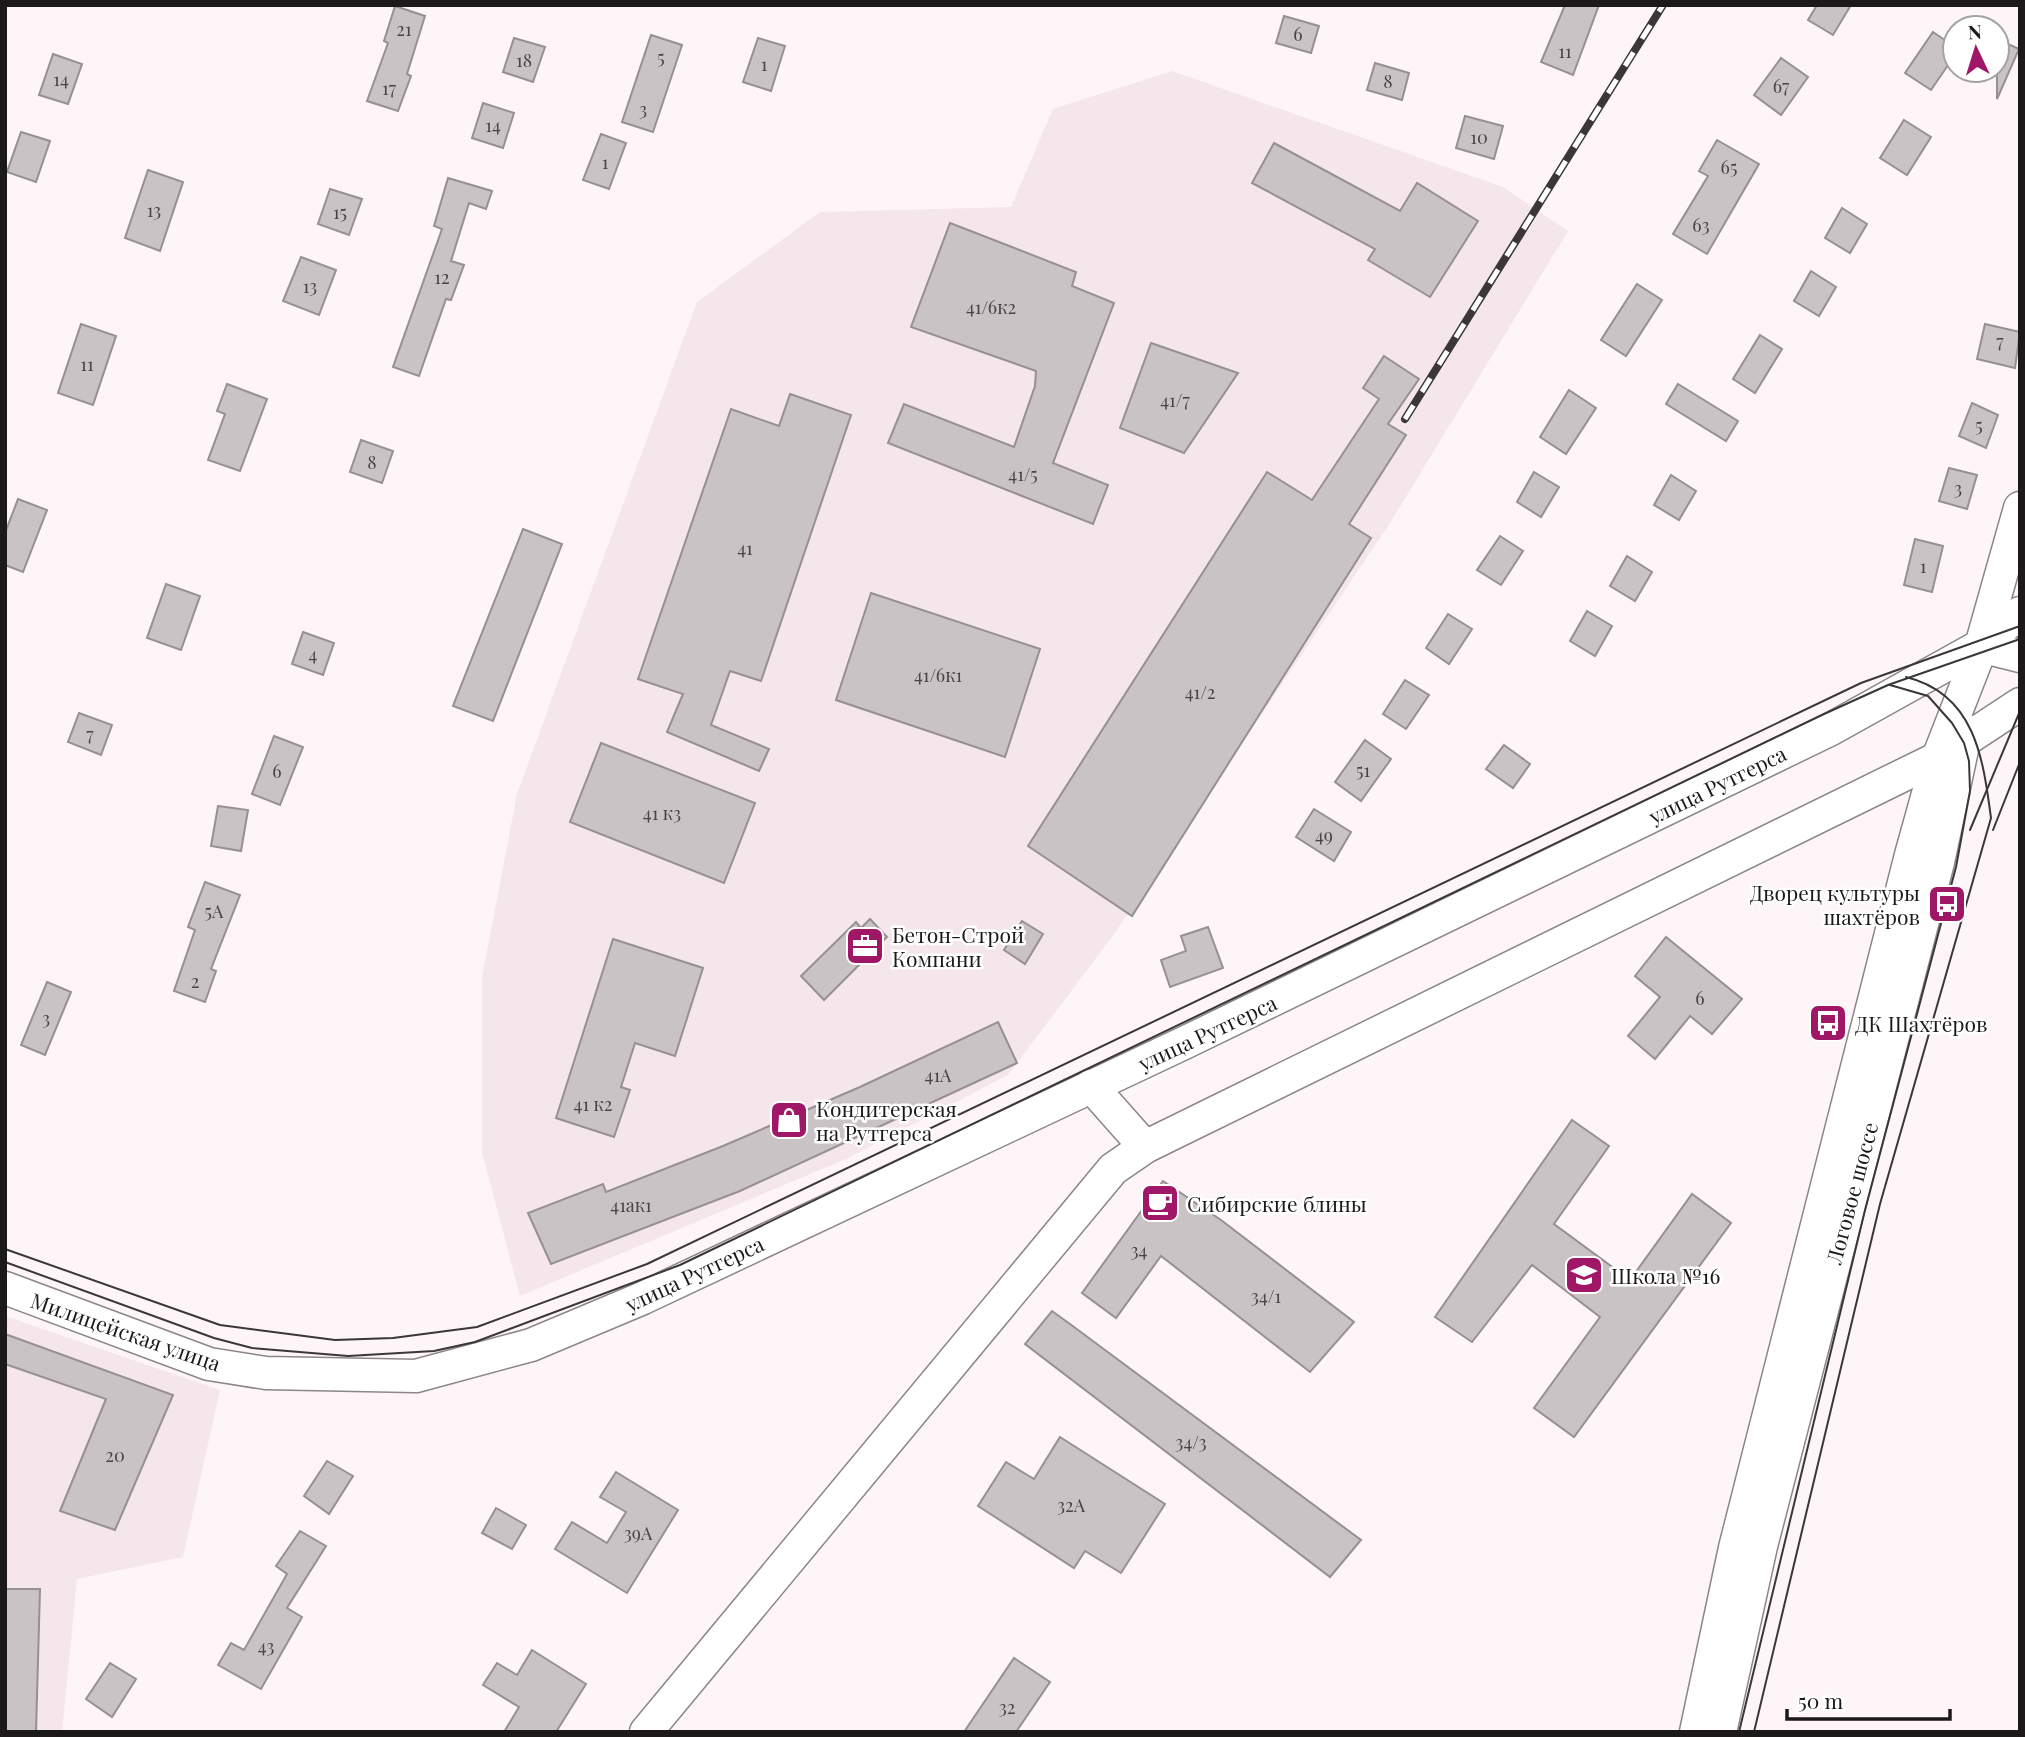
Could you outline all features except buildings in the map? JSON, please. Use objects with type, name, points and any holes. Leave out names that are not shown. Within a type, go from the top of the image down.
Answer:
[{"type":"main road","points":[[1951,750],[2020,508]]},
{"type":"main road","name":"улица Рутгерса","points":[[416,1376],[531,1345],[643,1298],[1314,982],[1831,729],[1979,650],[2020,613]]},
{"type":"main road","points":[[1979,650],[2020,656]]},
{"type":"main road","points":[[646,1732],[1084,1200],[1113,1169],[1145,1147],[1951,750],[2020,704]]},
{"type":"main road","name":"Логовое шоссе","points":[[1696,1732],[1735,1548],[1951,750]]},
{"type":"main road","name":"Логовое шоссе","points":[[1720,1732],[1765,1532],[1938,862],[1951,750]]},
{"type":"main road","points":[[1091,1086],[1145,1147]]},
{"type":"main road","name":"Милицейская улица","points":[[5,1288],[209,1364],[266,1373],[416,1376]]},
{"type":"shaded area","points":[[1172,71],[1503,187],[1568,231],[1390,523],[1114,934],[1008,1075],[846,1159],[520,1296],[482,1152],[482,978],[517,794],[697,302],[820,212],[1011,207],[1053,109]]},
{"type":"shaded area","points":[[5,1316],[220,1390],[183,1557],[77,1579],[62,1732],[5,1732]]},
{"type":"tram line","points":[[5,1249],[220,1325],[335,1340],[393,1338],[477,1327],[647,1264],[1861,683],[2020,626]]},
{"type":"tram line","points":[[5,1262],[214,1338],[252,1348],[348,1356],[434,1351],[475,1342],[680,1265],[1824,714],[1888,685],[2020,639]]},
{"type":"tram line","points":[[1754,1732],[1880,1204],[1991,818],[1979,752],[1961,713],[1929,685],[1906,677]]},
{"type":"tram line","points":[[1739,1732],[1865,1210],[1956,867],[1970,791],[1969,761],[1964,743],[1952,723],[1928,696],[1890,685]]},
{"type":"tram line","points":[[1970,830],[2020,711]]},
{"type":"tram line","points":[[1993,830],[2020,762]]},
{"type":"railway","points":[[1405,419],[1663,5]]},
{"type":"place","name":"Дворец культуры шахтёров","points":[[1947,904]]},
{"type":"place","name":"Бетон-Строй Компани","points":[[865,946]]},
{"type":"place","name":"ДК Шахтёров","points":[[1828,1023]]},
{"type":"place","name":"Кондитерская на Рутгерса","points":[[789,1120]]},
{"type":"place","name":"Сибирские блины","points":[[1160,1203]]},
{"type":"place","name":"Школа №16","points":[[1584,1275]]}]
